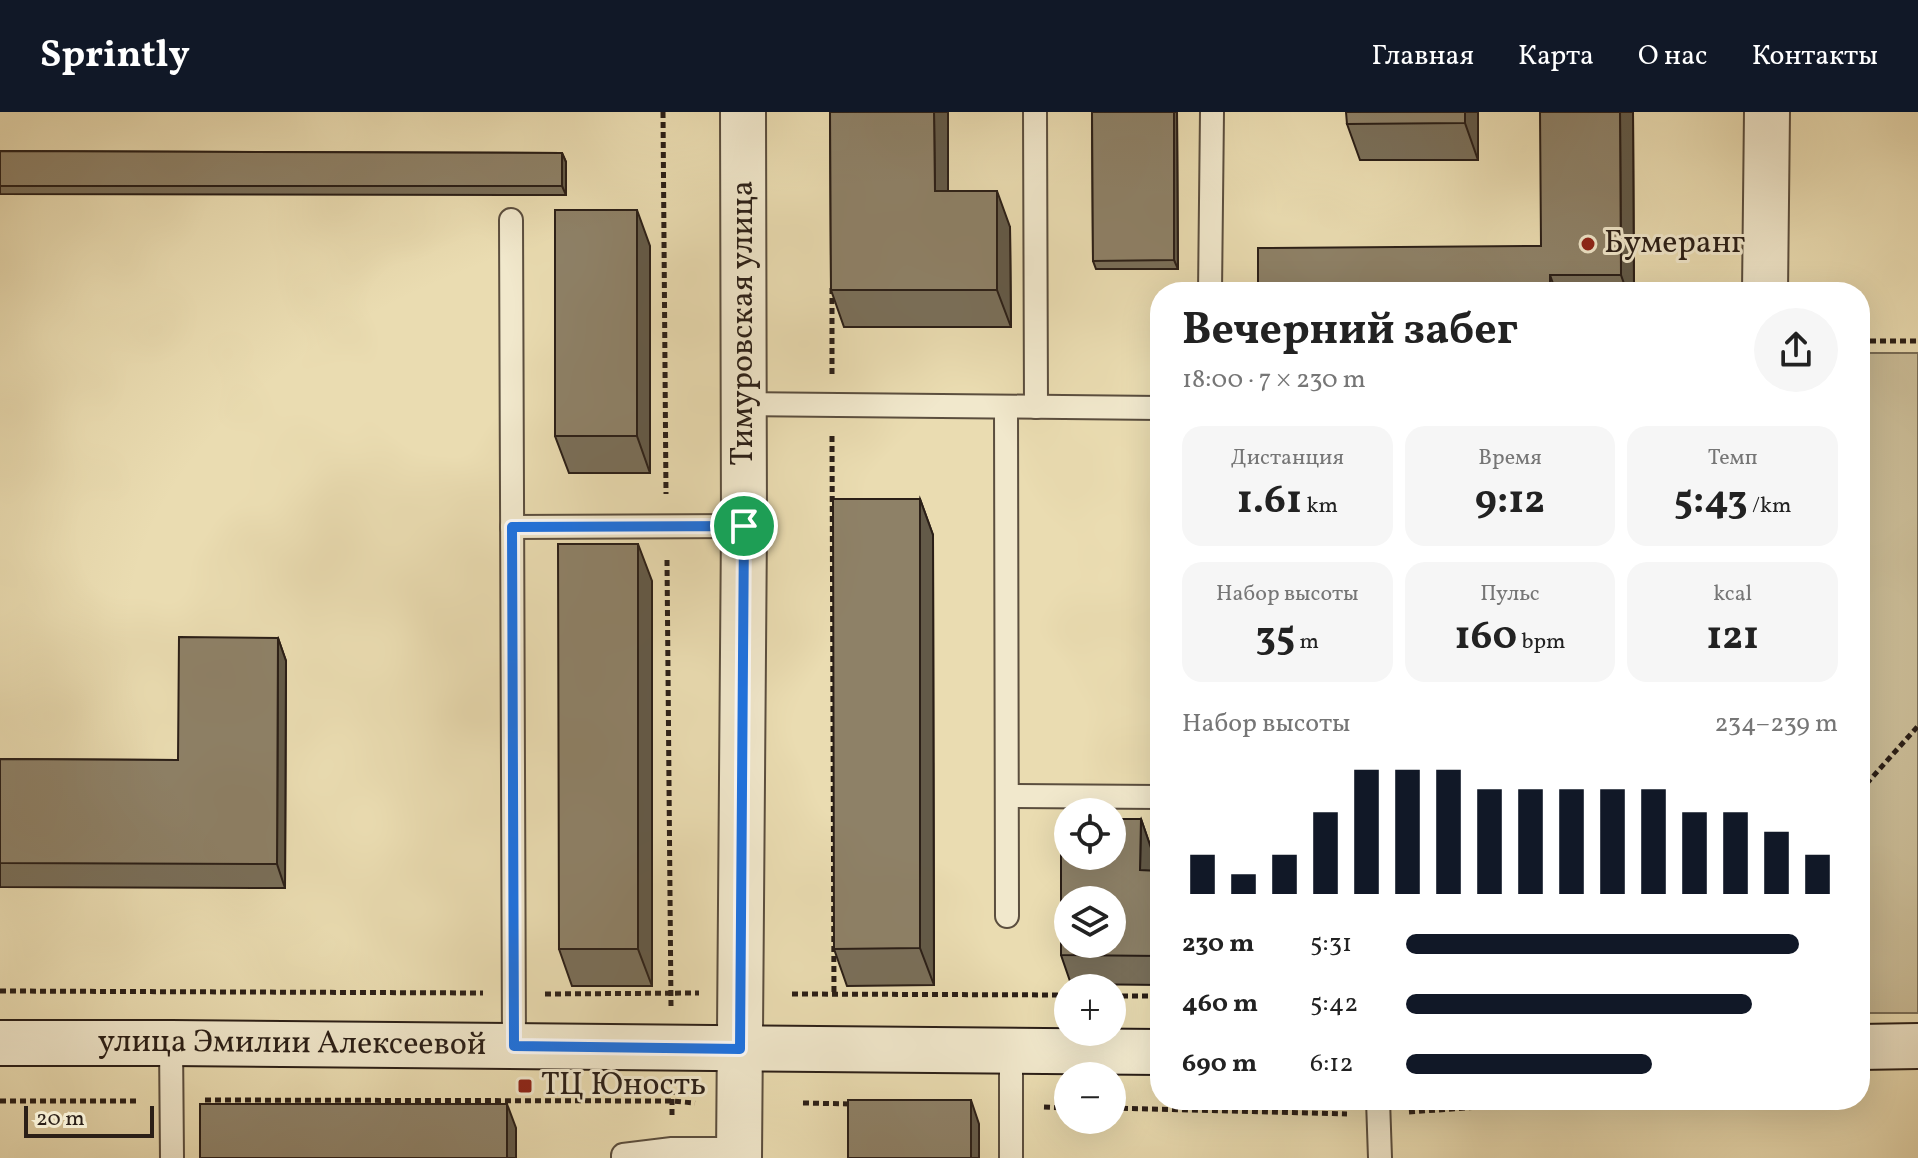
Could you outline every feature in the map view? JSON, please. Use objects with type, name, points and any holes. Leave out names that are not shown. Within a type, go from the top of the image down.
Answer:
[{"type":"street","name":"Тимуровская улица","points":[[739,1154],[744,526],[743,112]]},
{"type":"street","points":[[1765,282],[1767,112]]},
{"type":"street","name":"улица Эмилии Алексеевой","points":[[0,1043],[1150,1052]]},
{"type":"street","points":[[1870,1047],[1918,1046]]},
{"type":"lane","points":[[1035,112],[1036,407]]},
{"type":"lane","points":[[1210,282],[1212,112]]},
{"type":"lane","points":[[511,220],[514,1046]]},
{"type":"lane","points":[[744,404],[1150,408]]},
{"type":"lane","points":[[1006,407],[1007,916]]},
{"type":"lane","points":[[512,527],[744,526]]},
{"type":"lane","points":[[1007,796],[1150,797]]},
{"type":"lane","points":[[171,1043],[172,1158]]},
{"type":"lane","points":[[1011,1051],[1011,1158]]},
{"type":"lane","points":[[1378,1110],[1380,1158]]},
{"type":"lane","points":[[623,1158],[623,1155],[672,1149],[739,1154]]},
{"type":"path","points":[[832,282],[834,995]]},
{"type":"path","points":[[1870,341],[1918,341]]},
{"type":"path","points":[[1870,780],[1918,726]]},
{"type":"path","points":[[0,991],[708,993]]},
{"type":"path","points":[[792,994],[1054,995]]},
{"type":"path","points":[[1126,996],[1150,996]]},
{"type":"path","points":[[0,1101],[656,1100],[698,1103]]},
{"type":"path","points":[[803,1103],[859,1104]]},
{"type":"path","points":[[1012,1106],[1054,1108]]},
{"type":"shaded area","points":[[1870,353],[1918,353],[1918,1013],[1870,1013]]},
{"type":"building","points":[[830,112],[934,112],[935,191],[997,191],[997,290],[831,290]]},
{"type":"building","points":[[1092,112],[1174,112],[1174,260],[1093,261]]},
{"type":"building","points":[[1346,112],[1465,112],[1465,123],[1347,124]]},
{"type":"building","points":[[1540,112],[1620,112],[1621,275],[1550,275],[1550,282],[1258,282],[1258,248],[1541,246]]},
{"type":"building","points":[[0,151],[562,153],[562,186],[0,186]]},
{"type":"building","points":[[555,210],[637,210],[637,436],[555,436]]},
{"type":"building","points":[[833,499],[920,499],[920,948],[834,949]]},
{"type":"building","points":[[558,544],[638,544],[638,949],[559,949]]},
{"type":"building","points":[[179,637],[278,638],[277,864],[0,863],[0,759],[178,760]]},
{"type":"building","points":[[1126,819],[1141,819],[1140,870],[1150,870],[1150,956],[1126,956],[1126,886],[1061,886],[1061,870],[1126,870]]},
{"type":"building","points":[[848,1100],[971,1100],[971,1158],[848,1158]]},
{"type":"building","points":[[200,1104],[507,1104],[507,1158],[200,1158]]},
{"type":"place","name":"Бумеранг","points":[[1588,244]]},
{"type":"place","name":"ТЦ Юность","points":[[525,1086]]},
{"type":"route","points":[[744,526],[740,1049],[514,1046],[512,527],[744,526]]}]
